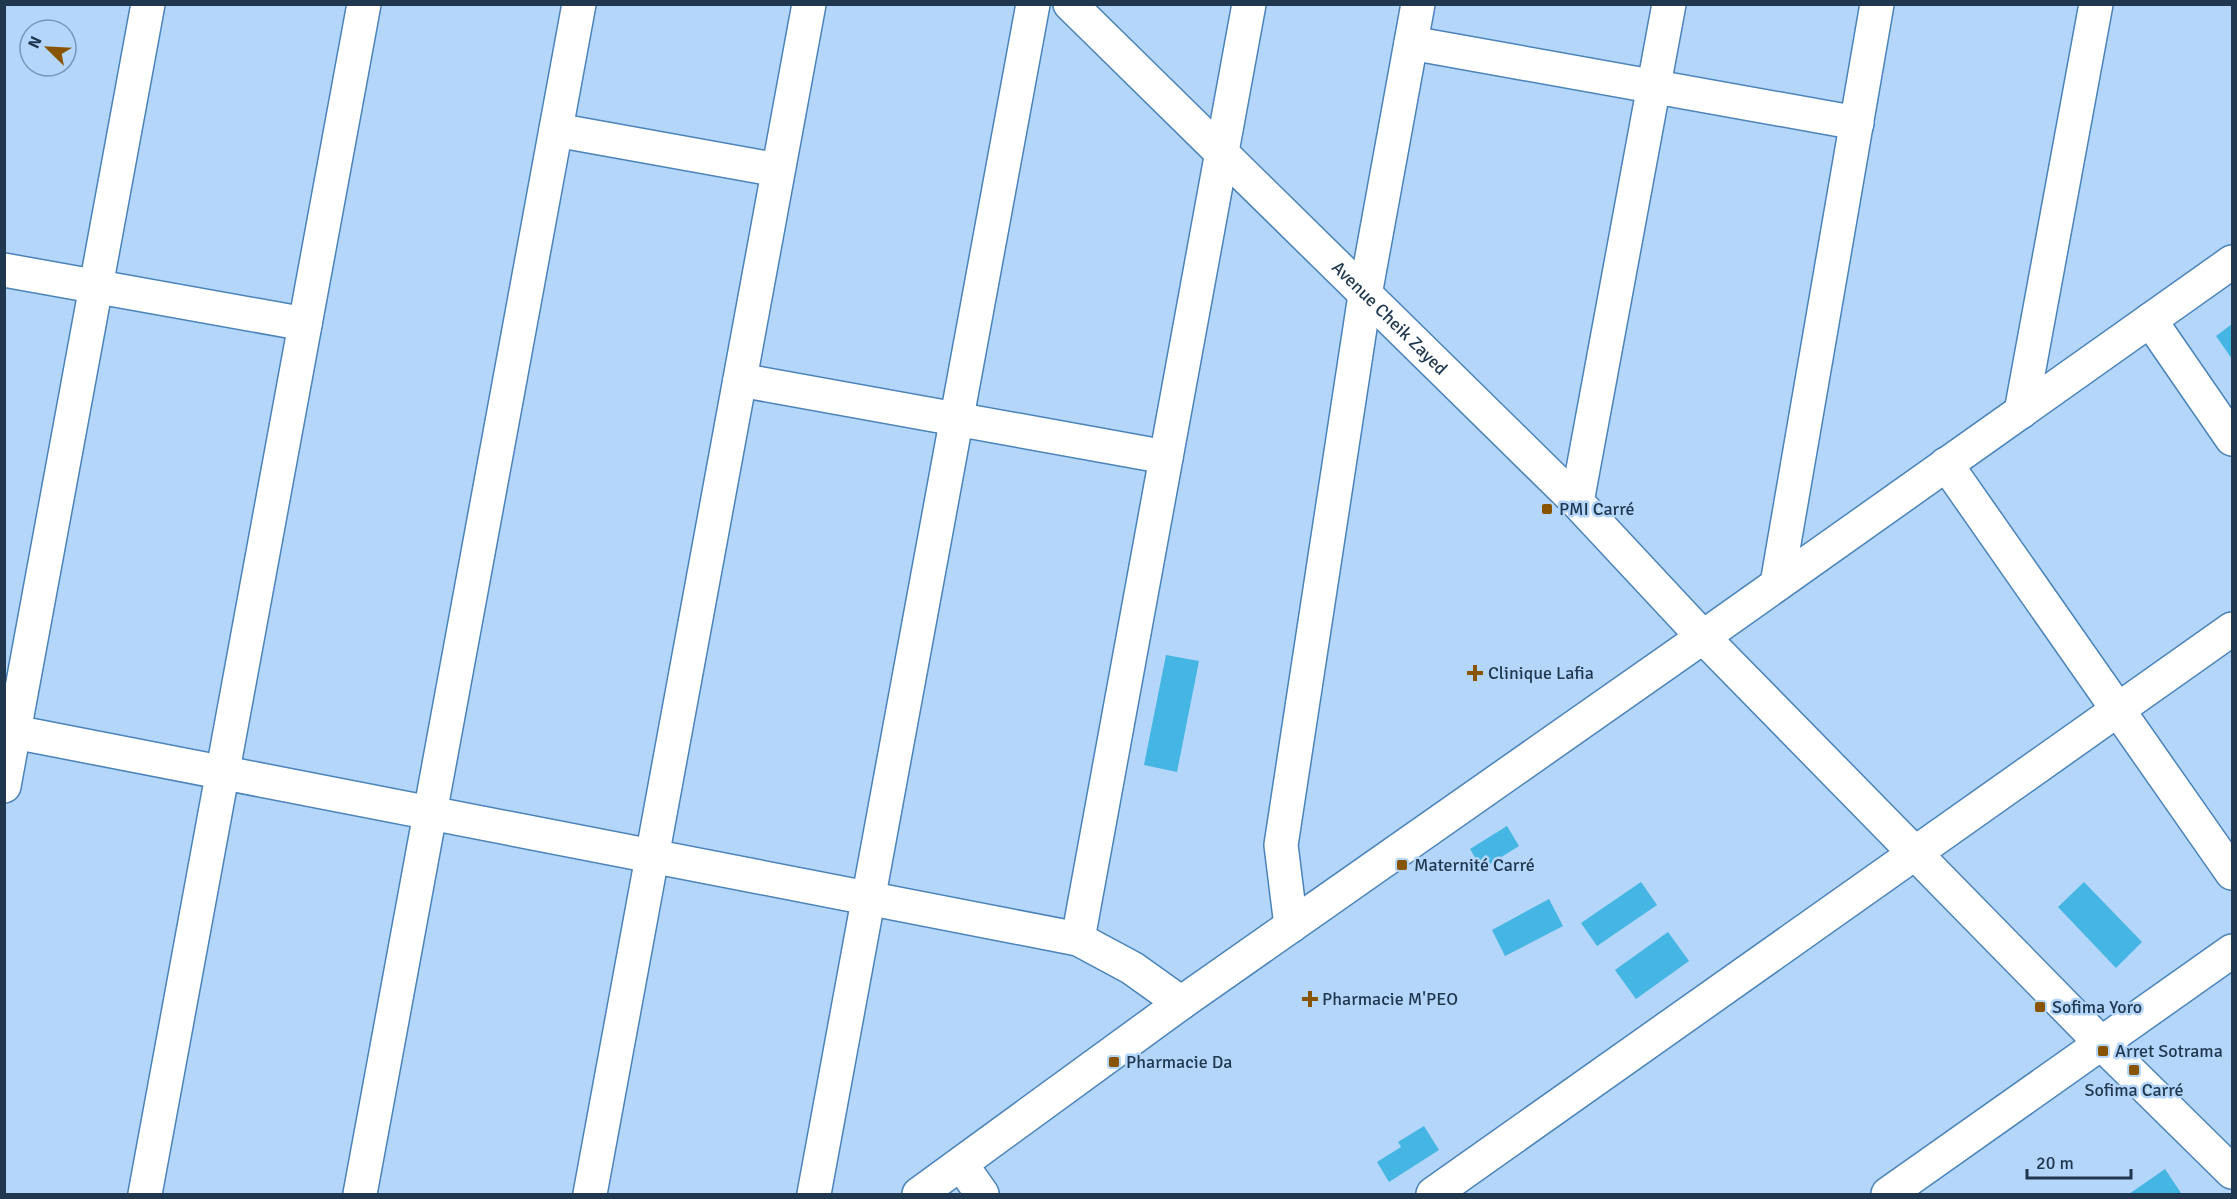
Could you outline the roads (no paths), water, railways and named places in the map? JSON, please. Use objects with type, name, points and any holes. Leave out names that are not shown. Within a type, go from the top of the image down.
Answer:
[{"type":"street","points":[[4,786],[9,731],[96,286],[148,4]]},
{"type":"street","points":[[152,1193],[223,773],[364,4]]},
{"type":"street","points":[[360,1194],[579,4]]},
{"type":"street","points":[[590,1194],[809,4]]},
{"type":"street","points":[[814,1194],[1033,4]]},
{"type":"street","name":"Avenue Cheik Zayed","points":[[1070,4],[1577,502],[1703,637],[2101,1043],[2232,1172]]},
{"type":"street","points":[[1078,939],[1249,4]]},
{"type":"street","points":[[1291,926],[1281,845],[1365,296],[1418,4]]},
{"type":"street","points":[[1577,502],[1669,4]]},
{"type":"street","points":[[1778,585],[1877,4]]},
{"type":"street","points":[[2020,412],[2096,4]]},
{"type":"street","points":[[1412,43],[1857,123]]},
{"type":"street","points":[[556,130],[778,170]]},
{"type":"street","points":[[919,1194],[1181,1003],[1778,585],[2232,262]]},
{"type":"street","points":[[4,270],[305,324]]},
{"type":"street","points":[[2150,320],[2232,439]]},
{"type":"street","points":[[740,380],[1166,457]]},
{"type":"street","points":[[1946,464],[2232,873]]},
{"type":"street","points":[[1433,1194],[2232,629]]},
{"type":"street","points":[[9,731],[1078,939],[1132,968],[1181,1003]]},
{"type":"street","points":[[1888,1194],[2232,951]]},
{"type":"street","points":[[961,1164],[982,1194]]},
{"type":"place","name":"PMI Carré","points":[[1547,509]]},
{"type":"place","name":"Clinique Lafia","points":[[1475,673]]},
{"type":"place","name":"Maternité Carré","points":[[1402,865]]},
{"type":"place","name":"Pharmacie M'PEO","points":[[1310,999]]},
{"type":"place","name":"Sofima Yoro","points":[[2040,1007]]},
{"type":"place","name":"Arret Sotrama","points":[[2103,1051]]},
{"type":"place","name":"Pharmacie Da","points":[[1114,1062]]},
{"type":"place","name":"Sofima Carré","points":[[2134,1070]]}]
